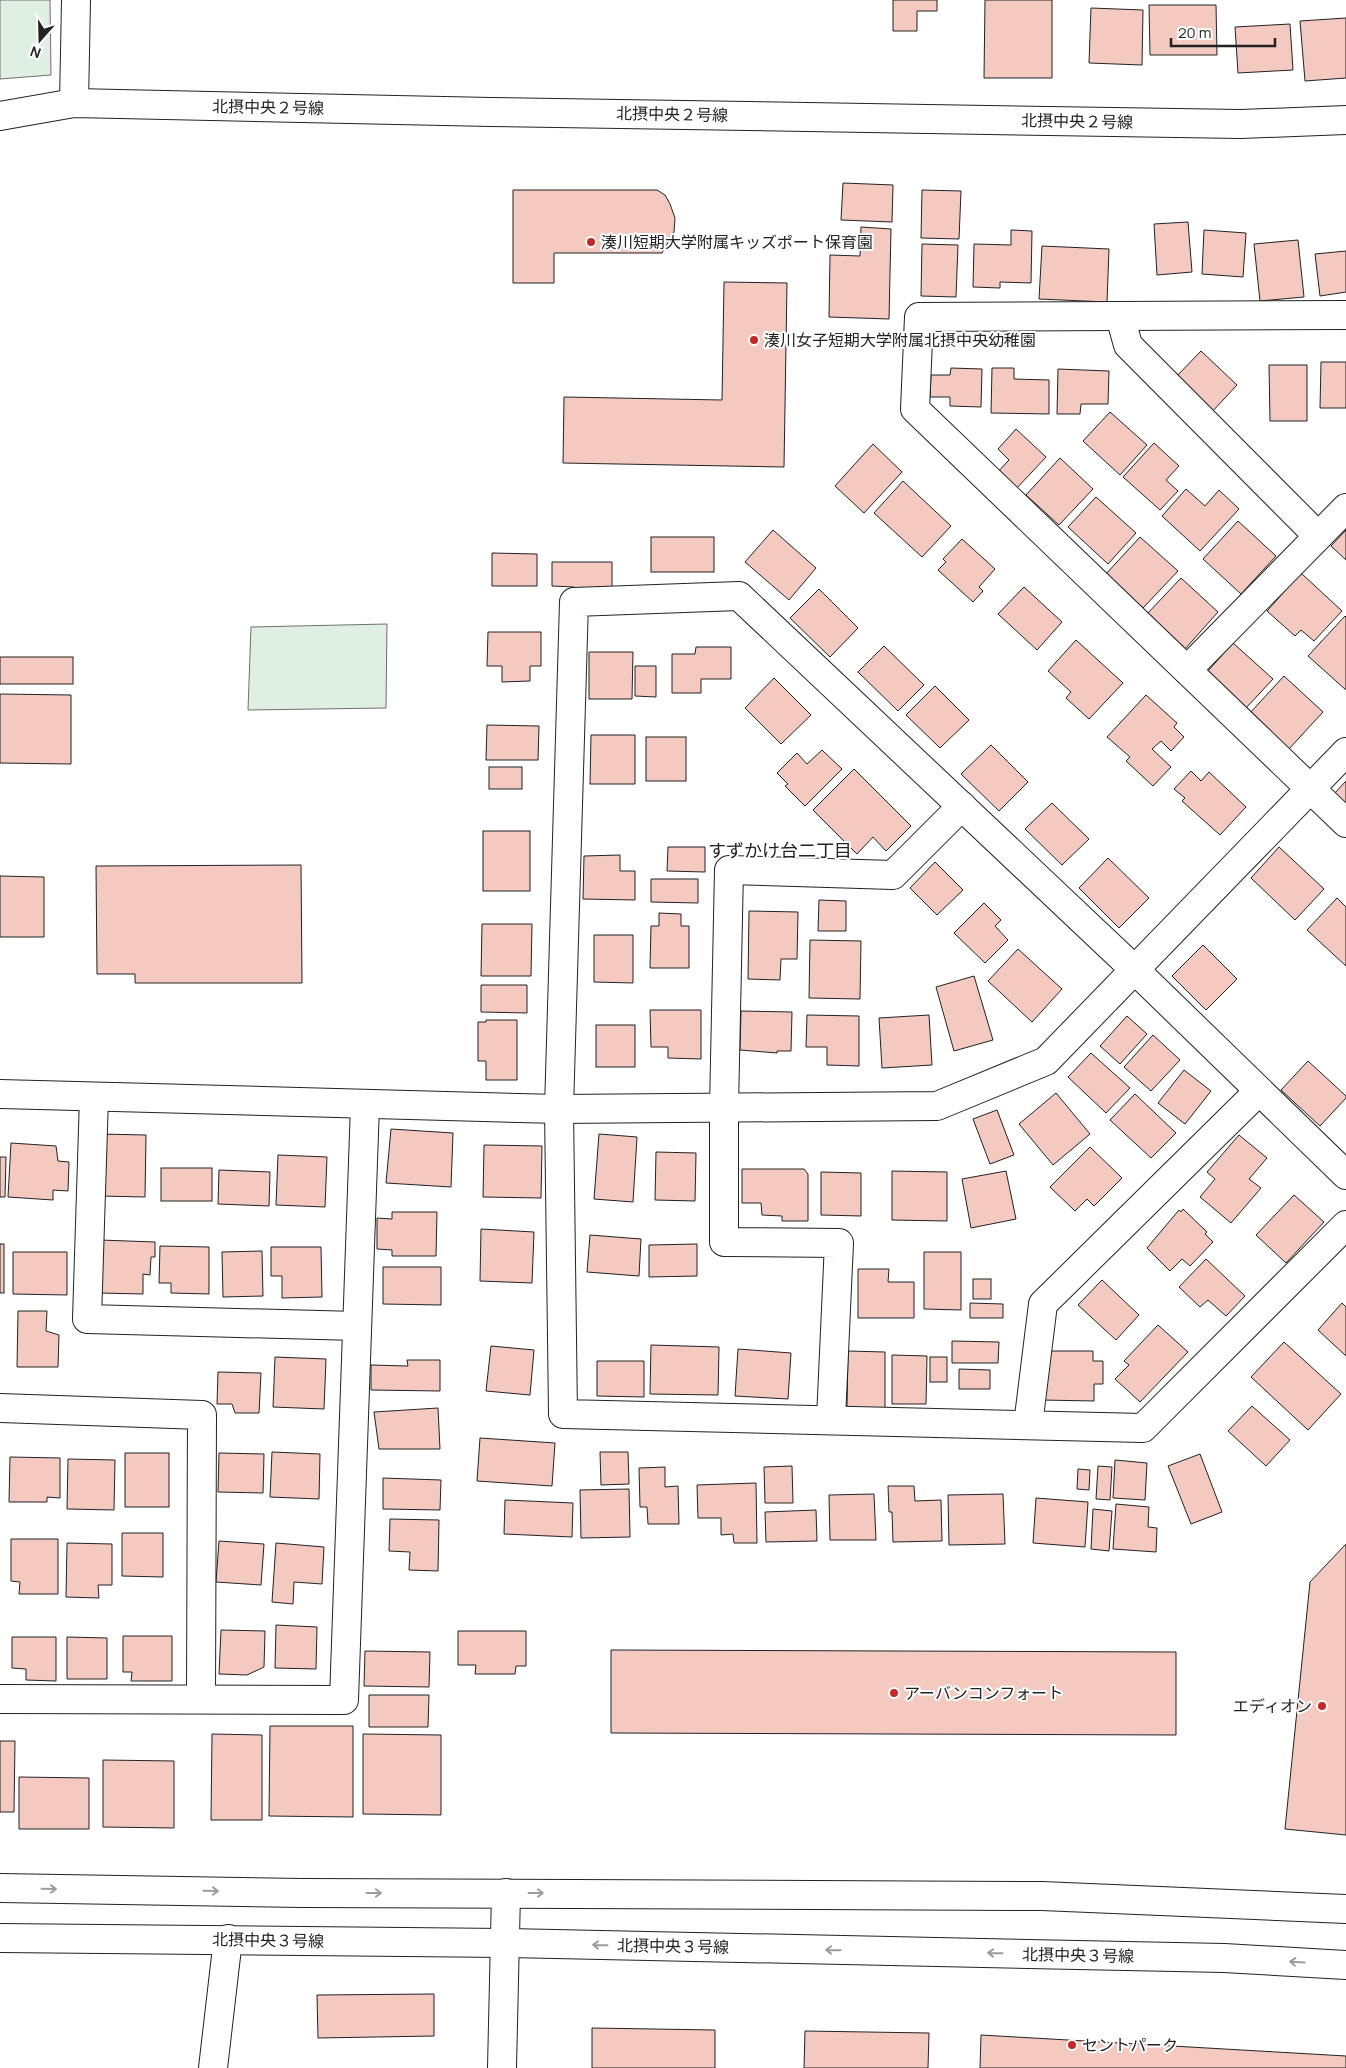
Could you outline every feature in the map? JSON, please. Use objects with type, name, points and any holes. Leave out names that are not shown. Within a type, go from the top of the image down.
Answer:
[{"type":"street","points":[[74,103],[76,0]]},
{"type":"street","name":"北摂中央２号線","points":[[0,116],[74,103],[1241,124],[1346,120]]},
{"type":"street","points":[[1346,315],[919,317],[915,409],[1346,823]]},
{"type":"street","points":[[1120,316],[1128,345],[1318,536]]},
{"type":"street","points":[[1187,670],[1346,508]]},
{"type":"street","points":[[1346,1175],[1135,970],[740,596],[574,602],[559,1109],[563,1414],[1143,1428],[1346,1225]]},
{"type":"street","points":[[0,1094],[559,1109],[937,1106],[1046,1061],[1346,752]]},
{"type":"street","points":[[831,1419],[839,1243],[724,1242],[724,1108],[729,870],[892,875],[962,806]]},
{"type":"street","points":[[1028,1425],[1043,1304],[1259,1091]]},
{"type":"street","points":[[94,1097],[87,1319],[357,1326]]},
{"type":"street","points":[[0,1699],[344,1700],[365,1105]]},
{"type":"street","points":[[0,1408],[202,1415],[201,1699]]},
{"type":"street","points":[[0,1888],[303,1893],[1042,1896],[1346,1909]]},
{"type":"street","points":[[502,2068],[506,1893]]},
{"type":"street","name":"北摂中央３号線","points":[[0,1938],[505,1943],[1224,1958],[1346,1965]]},
{"type":"street","points":[[213,2068],[228,1939]]},
{"type":"green space","points":[[0,0],[50,0],[51,75],[0,79]]},
{"type":"green space","points":[[387,624],[386,708],[248,710],[251,627]]},
{"type":"building","points":[[893,0],[937,0],[937,11],[917,11],[917,31],[893,31]]},
{"type":"building","points":[[985,0],[1052,0],[1052,78],[984,78]]},
{"type":"building","points":[[1149,5],[1216,5],[1217,55],[1150,55]]},
{"type":"building","points":[[1091,8],[1143,10],[1142,65],[1089,63]]},
{"type":"building","points":[[1346,18],[1346,78],[1305,81],[1300,21]]},
{"type":"building","points":[[1290,24],[1293,70],[1238,73],[1235,27]]},
{"type":"building","points":[[843,183],[893,185],[892,222],[841,220]]},
{"type":"building","name":"湊川短期大学附属キッズポート保育園","points":[[513,190],[657,190],[665,195],[670,204],[675,218],[674,232],[662,253],[554,253],[554,283],[513,283]]},
{"type":"building","points":[[922,190],[961,191],[959,239],[921,238]]},
{"type":"building","points":[[1188,222],[1192,272],[1157,275],[1154,224]]},
{"type":"building","points":[[861,227],[891,229],[889,319],[829,317],[830,255],[860,256]]},
{"type":"building","points":[[1011,230],[1032,231],[1031,283],[1000,282],[1000,288],[973,287],[974,244],[1011,245]]},
{"type":"building","points":[[1204,230],[1246,233],[1243,277],[1202,274]]},
{"type":"building","points":[[1298,240],[1304,297],[1260,301],[1254,244]]},
{"type":"building","points":[[922,244],[958,245],[956,297],[921,296]]},
{"type":"building","points":[[1042,246],[1109,249],[1107,302],[1039,299]]},
{"type":"building","points":[[1346,251],[1346,292],[1320,296],[1315,254]]},
{"type":"building","name":"湊川女子短期大学附属北摂中央幼稚園","points":[[724,282],[787,283],[784,467],[563,463],[564,397],[722,400]]},
{"type":"building","points":[[1201,351],[1237,385],[1210,414],[1174,379]]},
{"type":"building","points":[[1321,362],[1346,362],[1346,408],[1320,408]]},
{"type":"building","points":[[1269,365],[1307,365],[1307,421],[1270,421]]},
{"type":"building","points":[[951,368],[982,369],[981,407],[950,406],[950,397],[930,397],[931,375],[950,375]]},
{"type":"building","points":[[992,368],[1014,368],[1014,379],[1049,380],[1049,414],[991,413]]},
{"type":"building","points":[[1058,369],[1109,371],[1108,404],[1081,404],[1080,414],[1057,414]]},
{"type":"building","points":[[1110,412],[1147,445],[1120,475],[1083,441]]},
{"type":"building","points":[[1016,429],[1046,457],[1015,490],[997,473],[1009,460],[998,449]]},
{"type":"building","points":[[1154,443],[1179,466],[1166,480],[1178,491],[1160,510],[1123,477]]},
{"type":"building","points":[[873,444],[902,472],[864,513],[835,486]]},
{"type":"building","points":[[1060,458],[1093,489],[1059,525],[1026,495]]},
{"type":"building","points":[[903,481],[951,526],[922,557],[874,513]]},
{"type":"building","points":[[1186,489],[1205,506],[1219,490],[1239,509],[1200,551],[1162,516]]},
{"type":"building","points":[[1096,497],[1136,533],[1108,564],[1068,527]]},
{"type":"building","points":[[1238,521],[1276,556],[1241,594],[1203,559]]},
{"type":"building","points":[[773,530],[816,568],[789,600],[745,562]]},
{"type":"building","points":[[1346,530],[1346,560],[1331,546]]},
{"type":"building","points":[[651,537],[714,537],[714,572],[651,572]]},
{"type":"building","points":[[1140,537],[1178,571],[1142,609],[1105,575]]},
{"type":"building","points":[[962,539],[995,569],[979,587],[983,591],[973,602],[938,570],[946,562],[943,559]]},
{"type":"building","points":[[492,553],[537,554],[537,586],[492,586]]},
{"type":"building","points":[[552,562],[612,562],[612,587],[595,587],[595,595],[574,595],[574,587],[552,586]]},
{"type":"building","points":[[1301,573],[1342,611],[1314,641],[1301,630],[1295,636],[1267,611]]},
{"type":"building","points":[[1181,578],[1218,612],[1185,649],[1147,614]]},
{"type":"building","points":[[1024,587],[1062,622],[1037,650],[998,614]]},
{"type":"building","points":[[819,589],[858,628],[830,657],[790,618]]},
{"type":"building","points":[[1346,617],[1346,690],[1308,656]]},
{"type":"building","points":[[488,632],[541,632],[541,666],[530,666],[530,681],[502,682],[502,666],[487,666]]},
{"type":"building","points":[[1076,640],[1123,683],[1089,719],[1066,698],[1071,692],[1048,671]]},
{"type":"building","points":[[1233,643],[1273,679],[1246,708],[1207,672]]},
{"type":"building","points":[[884,646],[924,685],[898,711],[858,672]]},
{"type":"building","points":[[696,647],[731,647],[731,679],[701,679],[701,693],[672,693],[672,654],[695,654]]},
{"type":"building","points":[[589,652],[633,652],[632,699],[589,699]]},
{"type":"building","points":[[0,657],[73,657],[73,684],[0,684]]},
{"type":"building","points":[[635,666],[656,666],[656,697],[635,696]]},
{"type":"building","points":[[1284,676],[1323,712],[1288,750],[1249,714]]},
{"type":"building","points":[[774,678],[811,715],[781,744],[745,708]]},
{"type":"building","points":[[935,686],[969,720],[940,748],[906,715]]},
{"type":"building","points":[[0,694],[71,695],[71,764],[0,763]]},
{"type":"building","points":[[1146,695],[1177,723],[1174,727],[1184,737],[1171,751],[1161,741],[1152,749],[1171,767],[1153,786],[1126,761],[1130,757],[1107,737]]},
{"type":"building","points":[[487,725],[539,726],[538,760],[486,760]]},
{"type":"building","points":[[591,735],[635,735],[635,784],[590,784]]},
{"type":"building","points":[[646,737],[686,737],[686,781],[646,781]]},
{"type":"building","points":[[991,745],[1028,782],[999,811],[961,774]]},
{"type":"building","points":[[822,750],[842,769],[805,806],[785,786],[788,784],[777,773],[797,753],[807,764]]},
{"type":"building","points":[[489,767],[522,767],[522,789],[489,789]]},
{"type":"building","points":[[854,769],[911,826],[886,851],[873,837],[857,854],[813,810]]},
{"type":"building","points":[[1191,771],[1201,781],[1209,772],[1246,807],[1220,835],[1182,801],[1185,798],[1174,789]]},
{"type":"building","points":[[1346,781],[1346,810],[1332,796]]},
{"type":"building","points":[[1052,803],[1089,839],[1062,865],[1025,829]]},
{"type":"building","points":[[483,831],[530,831],[530,891],[483,891]]},
{"type":"building","points":[[668,847],[705,847],[705,872],[667,871]]},
{"type":"building","points":[[1279,847],[1324,889],[1295,920],[1251,878]]},
{"type":"building","points":[[620,855],[620,871],[635,871],[635,900],[583,899],[584,856]]},
{"type":"building","points":[[1108,858],[1149,898],[1119,928],[1079,888]]},
{"type":"building","points":[[935,862],[963,890],[937,915],[910,888]]},
{"type":"building","points":[[301,865],[302,983],[135,983],[135,974],[97,974],[96,866]]},
{"type":"building","points":[[0,876],[44,877],[44,937],[0,937]]},
{"type":"building","points":[[651,879],[698,879],[698,903],[651,902]]},
{"type":"building","points":[[1337,898],[1346,907],[1346,966],[1307,930]]},
{"type":"building","points":[[819,900],[846,901],[846,931],[818,931]]},
{"type":"building","points":[[984,903],[1001,920],[995,926],[1008,940],[985,963],[954,933]]},
{"type":"building","points":[[749,911],[798,912],[797,959],[781,959],[780,980],[748,979]]},
{"type":"building","points":[[659,913],[681,914],[681,926],[689,926],[689,968],[650,968],[651,926],[659,926]]},
{"type":"building","points":[[482,924],[532,924],[531,976],[481,976]]},
{"type":"building","points":[[594,935],[633,935],[633,983],[594,982]]},
{"type":"building","points":[[810,940],[861,941],[860,999],[809,998]]},
{"type":"building","points":[[1203,945],[1237,979],[1206,1010],[1172,976]]},
{"type":"building","points":[[1018,949],[1062,989],[1032,1022],[988,981]]},
{"type":"building","points":[[974,976],[993,1040],[954,1051],[936,987]]},
{"type":"building","points":[[481,985],[527,985],[527,1013],[481,1012]]},
{"type":"building","points":[[650,1010],[701,1010],[701,1059],[668,1058],[668,1047],[651,1047]]},
{"type":"building","points":[[741,1011],[792,1012],[791,1051],[777,1051],[777,1053],[740,1050]]},
{"type":"building","points":[[807,1015],[859,1016],[859,1066],[827,1065],[827,1047],[806,1047]]},
{"type":"building","points":[[929,1015],[932,1065],[882,1068],[879,1018]]},
{"type":"building","points":[[1127,1016],[1147,1034],[1120,1064],[1100,1046]]},
{"type":"building","points":[[486,1020],[517,1020],[517,1080],[486,1080],[486,1061],[478,1061],[478,1022],[486,1022]]},
{"type":"building","points":[[596,1025],[635,1025],[635,1067],[596,1067]]},
{"type":"building","points":[[1153,1035],[1180,1060],[1151,1091],[1124,1067]]},
{"type":"building","points":[[1091,1053],[1130,1088],[1106,1113],[1068,1077]]},
{"type":"building","points":[[1308,1061],[1346,1096],[1320,1126],[1281,1090]]},
{"type":"building","points":[[1184,1070],[1211,1091],[1185,1124],[1158,1103]]},
{"type":"building","points":[[1056,1093],[1090,1134],[1053,1165],[1019,1124]]},
{"type":"building","points":[[1135,1094],[1176,1133],[1151,1158],[1110,1120]]},
{"type":"building","points":[[997,1110],[1014,1155],[990,1164],[973,1119]]},
{"type":"building","points":[[391,1129],[453,1133],[451,1187],[386,1183]]},
{"type":"building","points":[[99,1134],[146,1135],[145,1197],[99,1196]]},
{"type":"building","points":[[599,1134],[637,1137],[633,1202],[594,1199]]},
{"type":"building","points":[[1239,1135],[1267,1158],[1249,1179],[1261,1188],[1231,1223],[1200,1197],[1215,1179],[1207,1172]]},
{"type":"building","points":[[11,1143],[56,1146],[58,1161],[69,1162],[68,1191],[53,1190],[53,1200],[8,1197]]},
{"type":"building","points":[[484,1145],[542,1146],[541,1198],[483,1197]]},
{"type":"building","points":[[1090,1147],[1122,1178],[1094,1206],[1087,1199],[1075,1211],[1050,1187]]},
{"type":"building","points":[[656,1152],[696,1153],[695,1201],[655,1200]]},
{"type":"building","points":[[278,1155],[327,1157],[325,1207],[276,1205]]},
{"type":"building","points":[[0,1157],[6,1157],[5,1197],[0,1197]]},
{"type":"building","points":[[161,1168],[212,1168],[212,1201],[161,1201]]},
{"type":"building","points":[[742,1169],[804,1169],[808,1174],[808,1221],[782,1221],[782,1216],[762,1215],[761,1203],[742,1203]]},
{"type":"building","points":[[219,1170],[270,1172],[269,1206],[218,1204]]},
{"type":"building","points":[[892,1171],[947,1172],[947,1221],[892,1220]]},
{"type":"building","points":[[1006,1171],[1016,1219],[971,1228],[962,1179]]},
{"type":"building","points":[[821,1172],[861,1173],[861,1216],[821,1215]]},
{"type":"building","points":[[1294,1195],[1324,1222],[1286,1263],[1256,1235]]},
{"type":"building","points":[[1183,1209],[1207,1232],[1205,1234],[1213,1242],[1190,1266],[1182,1259],[1170,1271],[1147,1248],[1179,1210],[1181,1212]]},
{"type":"building","points":[[392,1212],[437,1212],[436,1256],[392,1256],[392,1250],[377,1249],[377,1218],[392,1219]]},
{"type":"building","points":[[481,1229],[534,1232],[532,1283],[480,1281]]},
{"type":"building","points":[[590,1235],[641,1239],[639,1276],[587,1272]]},
{"type":"building","points":[[100,1240],[155,1242],[155,1257],[151,1257],[150,1275],[143,1274],[143,1294],[99,1293]]},
{"type":"building","points":[[0,1244],[4,1244],[4,1293],[0,1293]]},
{"type":"building","points":[[697,1244],[697,1276],[649,1277],[649,1245]]},
{"type":"building","points":[[160,1246],[209,1247],[209,1294],[171,1293],[171,1283],[159,1283]]},
{"type":"building","points":[[271,1247],[321,1247],[322,1297],[282,1298],[282,1276],[271,1276]]},
{"type":"building","points":[[262,1251],[263,1296],[223,1297],[222,1252]]},
{"type":"building","points":[[13,1252],[67,1252],[67,1295],[13,1294]]},
{"type":"building","points":[[924,1252],[961,1252],[961,1310],[924,1309]]},
{"type":"building","points":[[1206,1259],[1245,1296],[1226,1316],[1208,1300],[1200,1307],[1179,1287]]},
{"type":"building","points":[[383,1267],[441,1267],[441,1305],[383,1304]]},
{"type":"building","points":[[858,1269],[889,1269],[888,1282],[914,1282],[914,1318],[858,1318]]},
{"type":"building","points":[[973,1279],[991,1279],[991,1299],[973,1299]]},
{"type":"building","points":[[1102,1280],[1139,1315],[1116,1340],[1078,1305]]},
{"type":"building","points":[[970,1303],[1003,1304],[1003,1318],[970,1318]]},
{"type":"building","points":[[1342,1303],[1346,1307],[1346,1356],[1318,1330]]},
{"type":"building","points":[[18,1311],[47,1311],[46,1331],[59,1335],[58,1367],[17,1367]]},
{"type":"building","points":[[1158,1325],[1188,1352],[1140,1402],[1115,1379],[1129,1365],[1124,1361]]},
{"type":"building","points":[[952,1341],[999,1342],[998,1363],[952,1363]]},
{"type":"building","points":[[1284,1342],[1341,1394],[1308,1430],[1251,1377]]},
{"type":"building","points":[[651,1345],[719,1347],[718,1395],[650,1394]]},
{"type":"building","points":[[491,1346],[534,1350],[530,1395],[486,1391]]},
{"type":"building","points":[[738,1349],[791,1353],[788,1399],[735,1396]]},
{"type":"building","points":[[848,1351],[885,1352],[885,1408],[847,1408]]},
{"type":"building","points":[[1041,1351],[1093,1351],[1093,1361],[1103,1361],[1103,1384],[1094,1384],[1094,1401],[1041,1400]]},
{"type":"building","points":[[892,1355],[927,1356],[926,1404],[892,1404]]},
{"type":"building","points":[[275,1357],[326,1359],[324,1409],[273,1407]]},
{"type":"building","points":[[930,1357],[947,1357],[947,1382],[930,1382]]},
{"type":"building","points":[[407,1360],[440,1360],[440,1391],[371,1390],[371,1365],[408,1366]]},
{"type":"building","points":[[597,1361],[644,1361],[644,1397],[597,1396]]},
{"type":"building","points":[[959,1369],[990,1370],[990,1389],[959,1389]]},
{"type":"building","points":[[218,1372],[261,1373],[259,1413],[235,1413],[232,1404],[217,1404]]},
{"type":"building","points":[[1252,1406],[1290,1440],[1266,1466],[1228,1431]]},
{"type":"building","points":[[438,1408],[440,1449],[379,1449],[374,1412]]},
{"type":"building","points":[[480,1438],[555,1443],[552,1486],[477,1481]]},
{"type":"building","points":[[272,1452],[320,1454],[319,1499],[270,1497]]},
{"type":"building","points":[[600,1452],[628,1452],[629,1484],[601,1485]]},
{"type":"building","points":[[125,1453],[169,1453],[169,1507],[125,1507]]},
{"type":"building","points":[[219,1453],[264,1454],[263,1493],[218,1492]]},
{"type":"building","points":[[1200,1454],[1222,1512],[1191,1524],[1168,1466]]},
{"type":"building","points":[[10,1457],[60,1458],[60,1498],[47,1497],[47,1502],[9,1502]]},
{"type":"building","points":[[68,1459],[115,1460],[114,1510],[67,1509]]},
{"type":"building","points":[[1115,1460],[1147,1463],[1145,1500],[1113,1498]]},
{"type":"building","points":[[792,1466],[793,1503],[765,1503],[764,1467]]},
{"type":"building","points":[[1098,1466],[1112,1467],[1110,1500],[1096,1499]]},
{"type":"building","points":[[665,1467],[665,1487],[678,1486],[679,1524],[648,1524],[647,1507],[640,1507],[639,1468]]},
{"type":"building","points":[[1078,1469],[1090,1470],[1089,1490],[1077,1489]]},
{"type":"building","points":[[383,1478],[441,1480],[440,1510],[383,1509]]},
{"type":"building","points":[[756,1483],[757,1543],[734,1543],[733,1534],[721,1535],[721,1518],[698,1518],[697,1485]]},
{"type":"building","points":[[888,1486],[914,1486],[915,1501],[941,1500],[942,1541],[893,1542],[892,1512],[889,1512]]},
{"type":"building","points":[[629,1489],[630,1537],[581,1538],[580,1490]]},
{"type":"building","points":[[874,1494],[876,1540],[830,1540],[829,1495]]},
{"type":"building","points":[[1003,1494],[1005,1544],[949,1545],[948,1495]]},
{"type":"building","points":[[1036,1498],[1088,1502],[1085,1547],[1033,1543]]},
{"type":"building","points":[[505,1500],[573,1503],[572,1537],[504,1534]]},
{"type":"building","points":[[1116,1504],[1149,1507],[1148,1527],[1157,1528],[1156,1552],[1113,1549]]},
{"type":"building","points":[[1093,1509],[1112,1511],[1109,1551],[1091,1549]]},
{"type":"building","points":[[816,1510],[817,1541],[766,1542],[765,1512]]},
{"type":"building","points":[[390,1519],[439,1520],[438,1571],[409,1570],[410,1552],[389,1551]]},
{"type":"building","points":[[122,1533],[163,1533],[163,1577],[122,1576]]},
{"type":"building","points":[[11,1539],[58,1539],[58,1594],[19,1594],[20,1582],[11,1581]]},
{"type":"building","points":[[219,1541],[264,1544],[261,1585],[216,1582]]},
{"type":"building","points":[[67,1543],[112,1544],[112,1585],[98,1585],[99,1598],[66,1597]]},
{"type":"building","points":[[276,1543],[324,1547],[322,1584],[294,1582],[293,1604],[272,1602]]},
{"type":"building","name":"エディオン","points":[[1346,1544],[1346,1835],[1285,1829],[1310,1582]]},
{"type":"building","points":[[276,1625],[317,1627],[316,1669],[275,1668]]},
{"type":"building","points":[[221,1630],[265,1631],[264,1667],[247,1675],[219,1674]]},
{"type":"building","points":[[458,1631],[526,1631],[526,1666],[516,1666],[515,1674],[475,1674],[476,1665],[458,1665]]},
{"type":"building","points":[[123,1636],[172,1636],[172,1681],[131,1681],[132,1672],[123,1672]]},
{"type":"building","points":[[12,1637],[56,1637],[56,1681],[26,1680],[26,1669],[12,1668]]},
{"type":"building","points":[[67,1637],[107,1638],[107,1679],[67,1679]]},
{"type":"building","name":"アーバンコンフォート","points":[[611,1650],[1176,1652],[1176,1735],[611,1733]]},
{"type":"building","points":[[365,1651],[430,1652],[429,1687],[364,1686]]},
{"type":"building","points":[[369,1695],[429,1695],[428,1727],[369,1727]]},
{"type":"building","points":[[270,1726],[353,1726],[353,1817],[269,1816]]},
{"type":"building","points":[[212,1734],[262,1735],[262,1820],[211,1820]]},
{"type":"building","points":[[363,1734],[441,1735],[441,1815],[363,1814]]},
{"type":"building","points":[[0,1741],[15,1741],[14,1812],[0,1812]]},
{"type":"building","points":[[103,1760],[174,1761],[174,1828],[103,1827]]},
{"type":"building","points":[[19,1777],[89,1778],[89,1829],[19,1829]]},
{"type":"building","points":[[434,1994],[434,2036],[318,2038],[317,1995]]},
{"type":"building","points":[[592,2028],[715,2030],[715,2068],[592,2068]]},
{"type":"building","points":[[805,2031],[929,2033],[928,2068],[804,2068]]},
{"type":"building","name":"セントパーク","points":[[981,2035],[1346,2056],[1346,2068],[980,2068]]},
{"type":"place","name":"湊川短期大学附属キッズポート保育園","points":[[591,242]]},
{"type":"place","name":"湊川女子短期大学附属北摂中央幼稚園","points":[[754,340]]},
{"type":"place","name":"アーバンコンフォート","points":[[894,1693]]},
{"type":"place","name":"エディオン","points":[[1322,1706]]},
{"type":"place","name":"セントパーク","points":[[1072,2045]]},
{"type":"district","name":"すずかけ台二丁目","points":[[780,850]]}]
